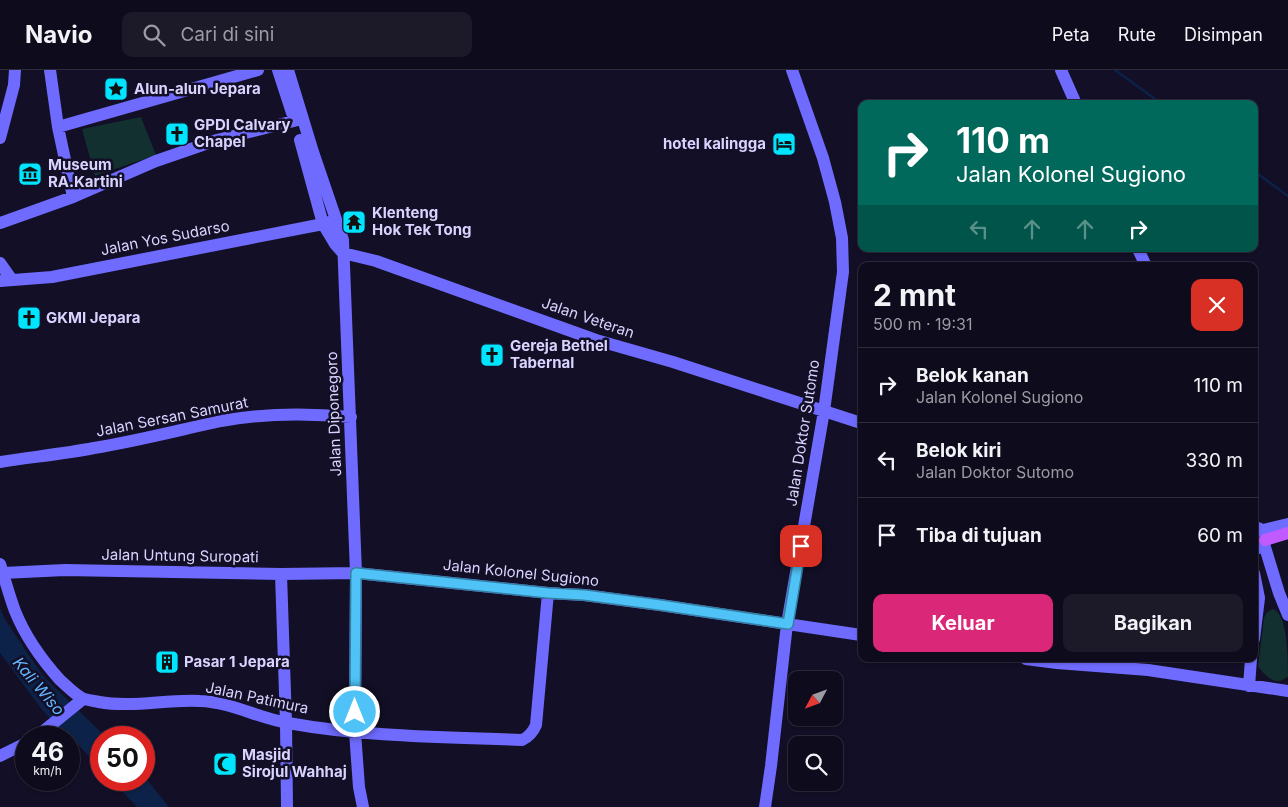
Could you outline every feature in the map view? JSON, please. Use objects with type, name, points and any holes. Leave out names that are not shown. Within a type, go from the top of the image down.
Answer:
[{"type":"main road","points":[[1258,534],[1288,533]]},
{"type":"street","points":[[0,138],[14,85],[15,70]]},
{"type":"street","points":[[50,70],[58,127],[73,197]]},
{"type":"street","points":[[58,127],[258,70]]},
{"type":"street","name":"Jalan Diponegoro","points":[[278,70],[299,120],[343,240],[356,573],[355,732],[359,787],[363,807]]},
{"type":"street","name":"Jalan Diponegoro","points":[[288,70],[323,224],[343,253]]},
{"type":"street","name":"Jalan Doktor Sutomo","points":[[764,807],[771,766],[788,624],[824,411],[843,272],[842,238],[835,202],[823,158],[792,70]]},
{"type":"street","points":[[1061,70],[1074,100]]},
{"type":"street","points":[[0,223],[73,197],[184,151],[246,132],[299,120]]},
{"type":"street","name":"Jalan Yos Sudarso","points":[[6,280],[52,277],[336,220]]},
{"type":"street","name":"Jalan Veteran","points":[[343,253],[376,261],[603,342],[692,368],[858,421]]},
{"type":"street","points":[[0,263],[6,280]]},
{"type":"street","name":"Jalan Sersan Samurat","points":[[0,462],[93,449],[223,421],[300,414],[323,414],[351,418]]},
{"type":"street","points":[[1288,524],[1258,534],[1278,593],[1288,615]]},
{"type":"street","points":[[1,569],[15,612],[37,650],[50,669],[72,690],[80,702],[50,726]]},
{"type":"street","name":"Jalan Untung Suropati","points":[[1,569],[281,574],[356,573]]},
{"type":"street","name":"Jalan Kolonel Sugiono","points":[[356,573],[584,595],[858,635]]},
{"type":"street","points":[[281,574],[287,807]]},
{"type":"street","name":"Jalan Patimura","points":[[80,702],[135,704],[168,701],[210,702],[286,723],[355,732],[522,740],[532,733],[536,725],[548,593]]},
{"type":"street","points":[[1258,593],[1258,606]]},
{"type":"street","points":[[1259,598],[1278,593]]},
{"type":"street","points":[[1049,662],[1148,670],[1288,691]]},
{"type":"street","points":[[1249,686],[1252,662]]},
{"type":"street","points":[[0,756],[15,748]]},
{"type":"green space","points":[[141,117],[156,155],[95,176],[82,129]]},
{"type":"green space","points":[[1273,609],[1282,619],[1286,638],[1288,677],[1280,681],[1276,681],[1264,674],[1258,666],[1264,618],[1267,612]]},
{"type":"water","name":"Kali Wiso","points":[[0,608],[5,619],[44,677],[95,726],[90,726],[90,757],[80,746],[80,726],[58,726],[43,711],[0,653]]},
{"type":"water","points":[[155,790],[169,807],[137,807],[122,791]]},
{"type":"waterway","points":[[1115,70],[1156,100]]},
{"type":"waterway","points":[[1258,174],[1288,196]]},
{"type":"place","name":"Alun-alun Jepara","points":[[116,89]]},
{"type":"place","name":"GPDI Calvary Chapel","points":[[177,134]]},
{"type":"place","name":"hotel kalingga","points":[[784,144]]},
{"type":"place","name":"Museum RA.Kartini","points":[[30,174]]},
{"type":"place","name":"Klenteng Hok Tek Tong","points":[[354,222]]},
{"type":"place","name":"GKMI Jepara","points":[[29,318]]},
{"type":"place","name":"Gereja Bethel Tabernal","points":[[492,355]]},
{"type":"place","name":"Pasar 1 Jepara","points":[[167,662]]},
{"type":"place","name":"Masjid Sirojul Wahhaj","points":[[225,764]]},
{"type":"route","points":[[355,712],[356,573],[584,595],[788,624],[801,546]]}]
